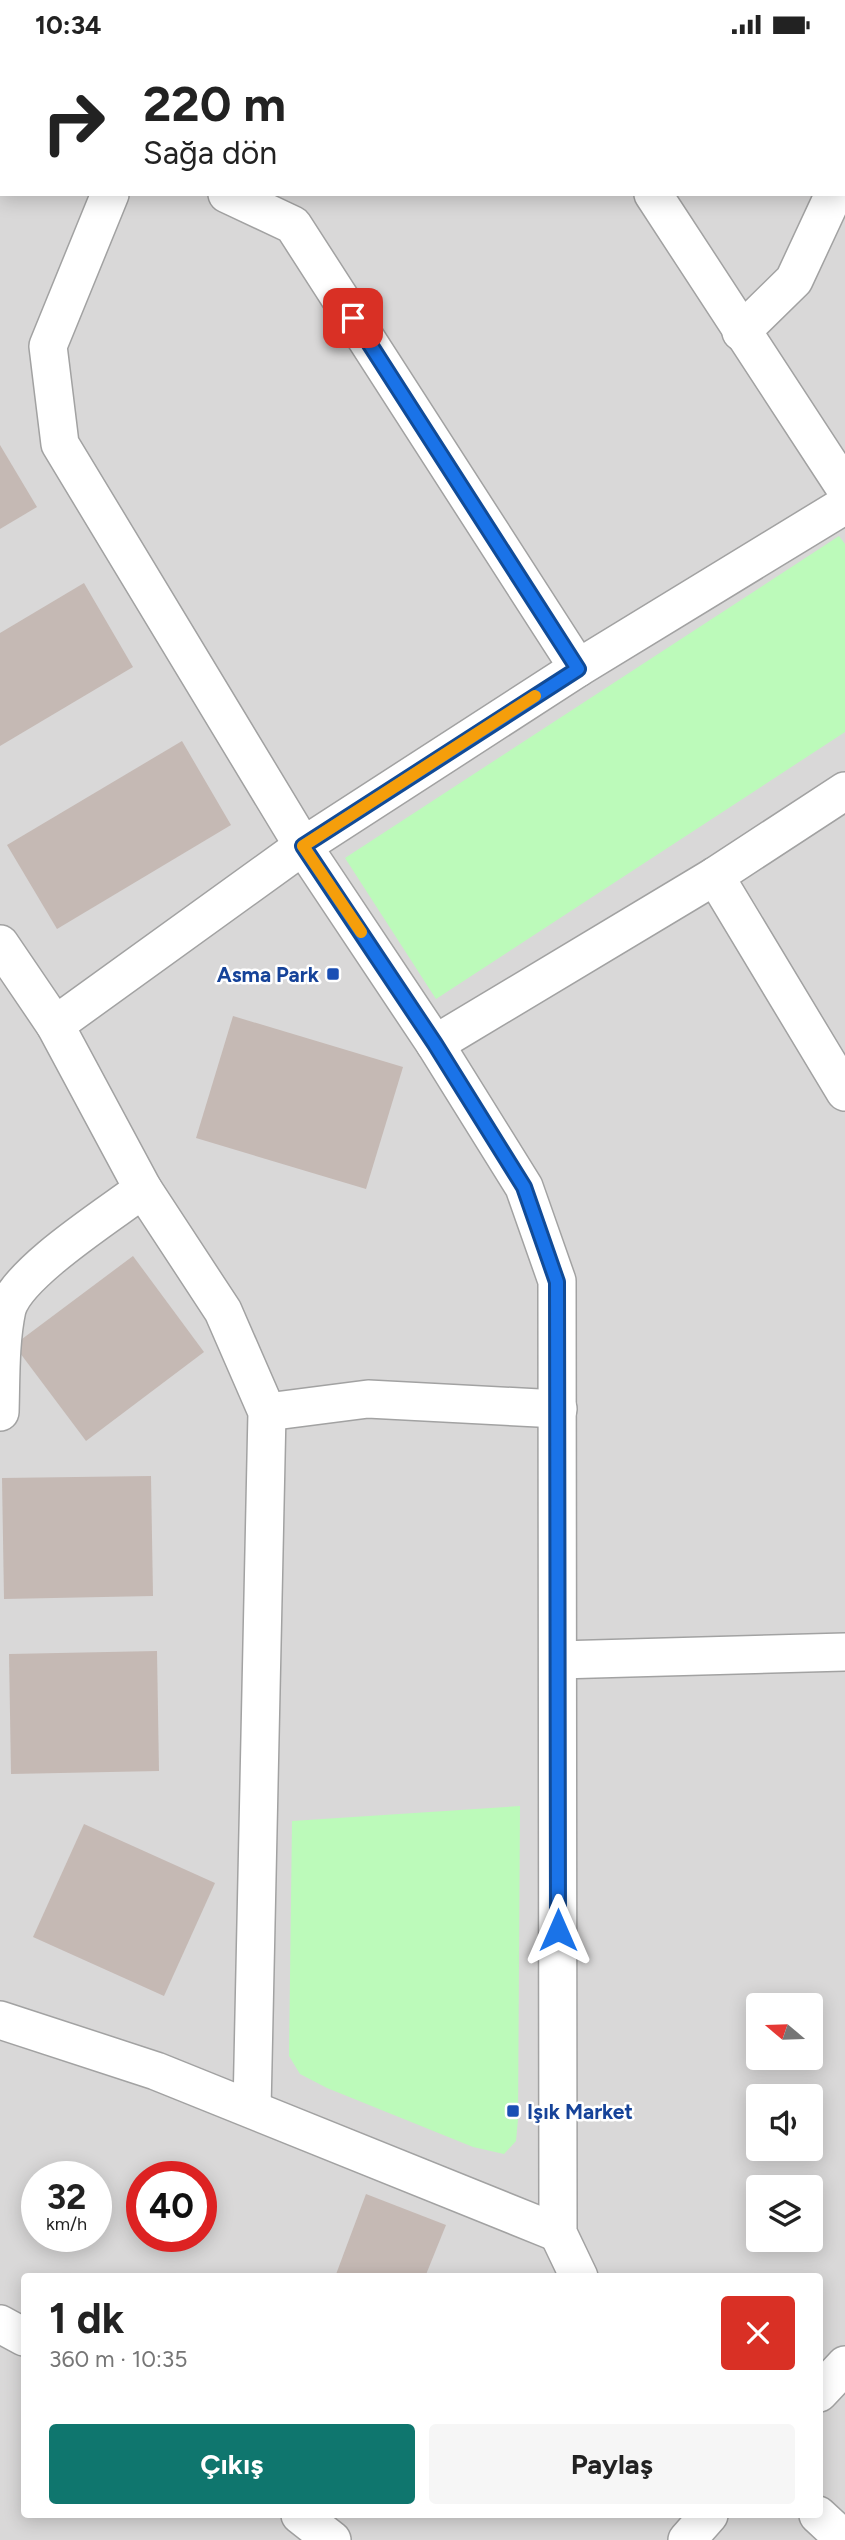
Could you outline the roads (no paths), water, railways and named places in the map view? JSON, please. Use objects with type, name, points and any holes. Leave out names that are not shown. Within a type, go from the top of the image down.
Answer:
[{"type":"street","points":[[109,196],[48,346],[60,444],[303,846],[435,1044],[524,1187],[557,1282],[558,2233],[577,2273]]},
{"type":"street","points":[[231,196],[293,225],[578,669]]},
{"type":"street","points":[[654,196],[845,488]]},
{"type":"street","points":[[741,332],[794,280],[833,196]]},
{"type":"street","points":[[55,1025],[303,846],[578,669],[845,505]]},
{"type":"street","points":[[435,1044],[715,876],[845,791]]},
{"type":"street","points":[[715,876],[845,1092]]},
{"type":"street","points":[[0,944],[55,1025],[144,1189],[223,1311],[267,1412],[252,2109]]},
{"type":"street","points":[[0,1412],[4,1326],[14,1293],[36,1270],[144,1189]]},
{"type":"street","points":[[267,1412],[368,1399],[558,1409]]},
{"type":"street","points":[[558,1660],[845,1652]]},
{"type":"street","points":[[0,2020],[156,2071],[558,2233]]},
{"type":"street","points":[[0,2324],[21,2335]]},
{"type":"street","points":[[823,2389],[845,2365]]},
{"type":"street","points":[[304,2518],[332,2540]]},
{"type":"street","points":[[687,2540],[706,2518]]},
{"type":"street","points":[[821,2518],[845,2540]]},
{"type":"place","name":"Asma Park","points":[[333,974]]},
{"type":"place","name":"Işık Market","points":[[513,2111]]}]
